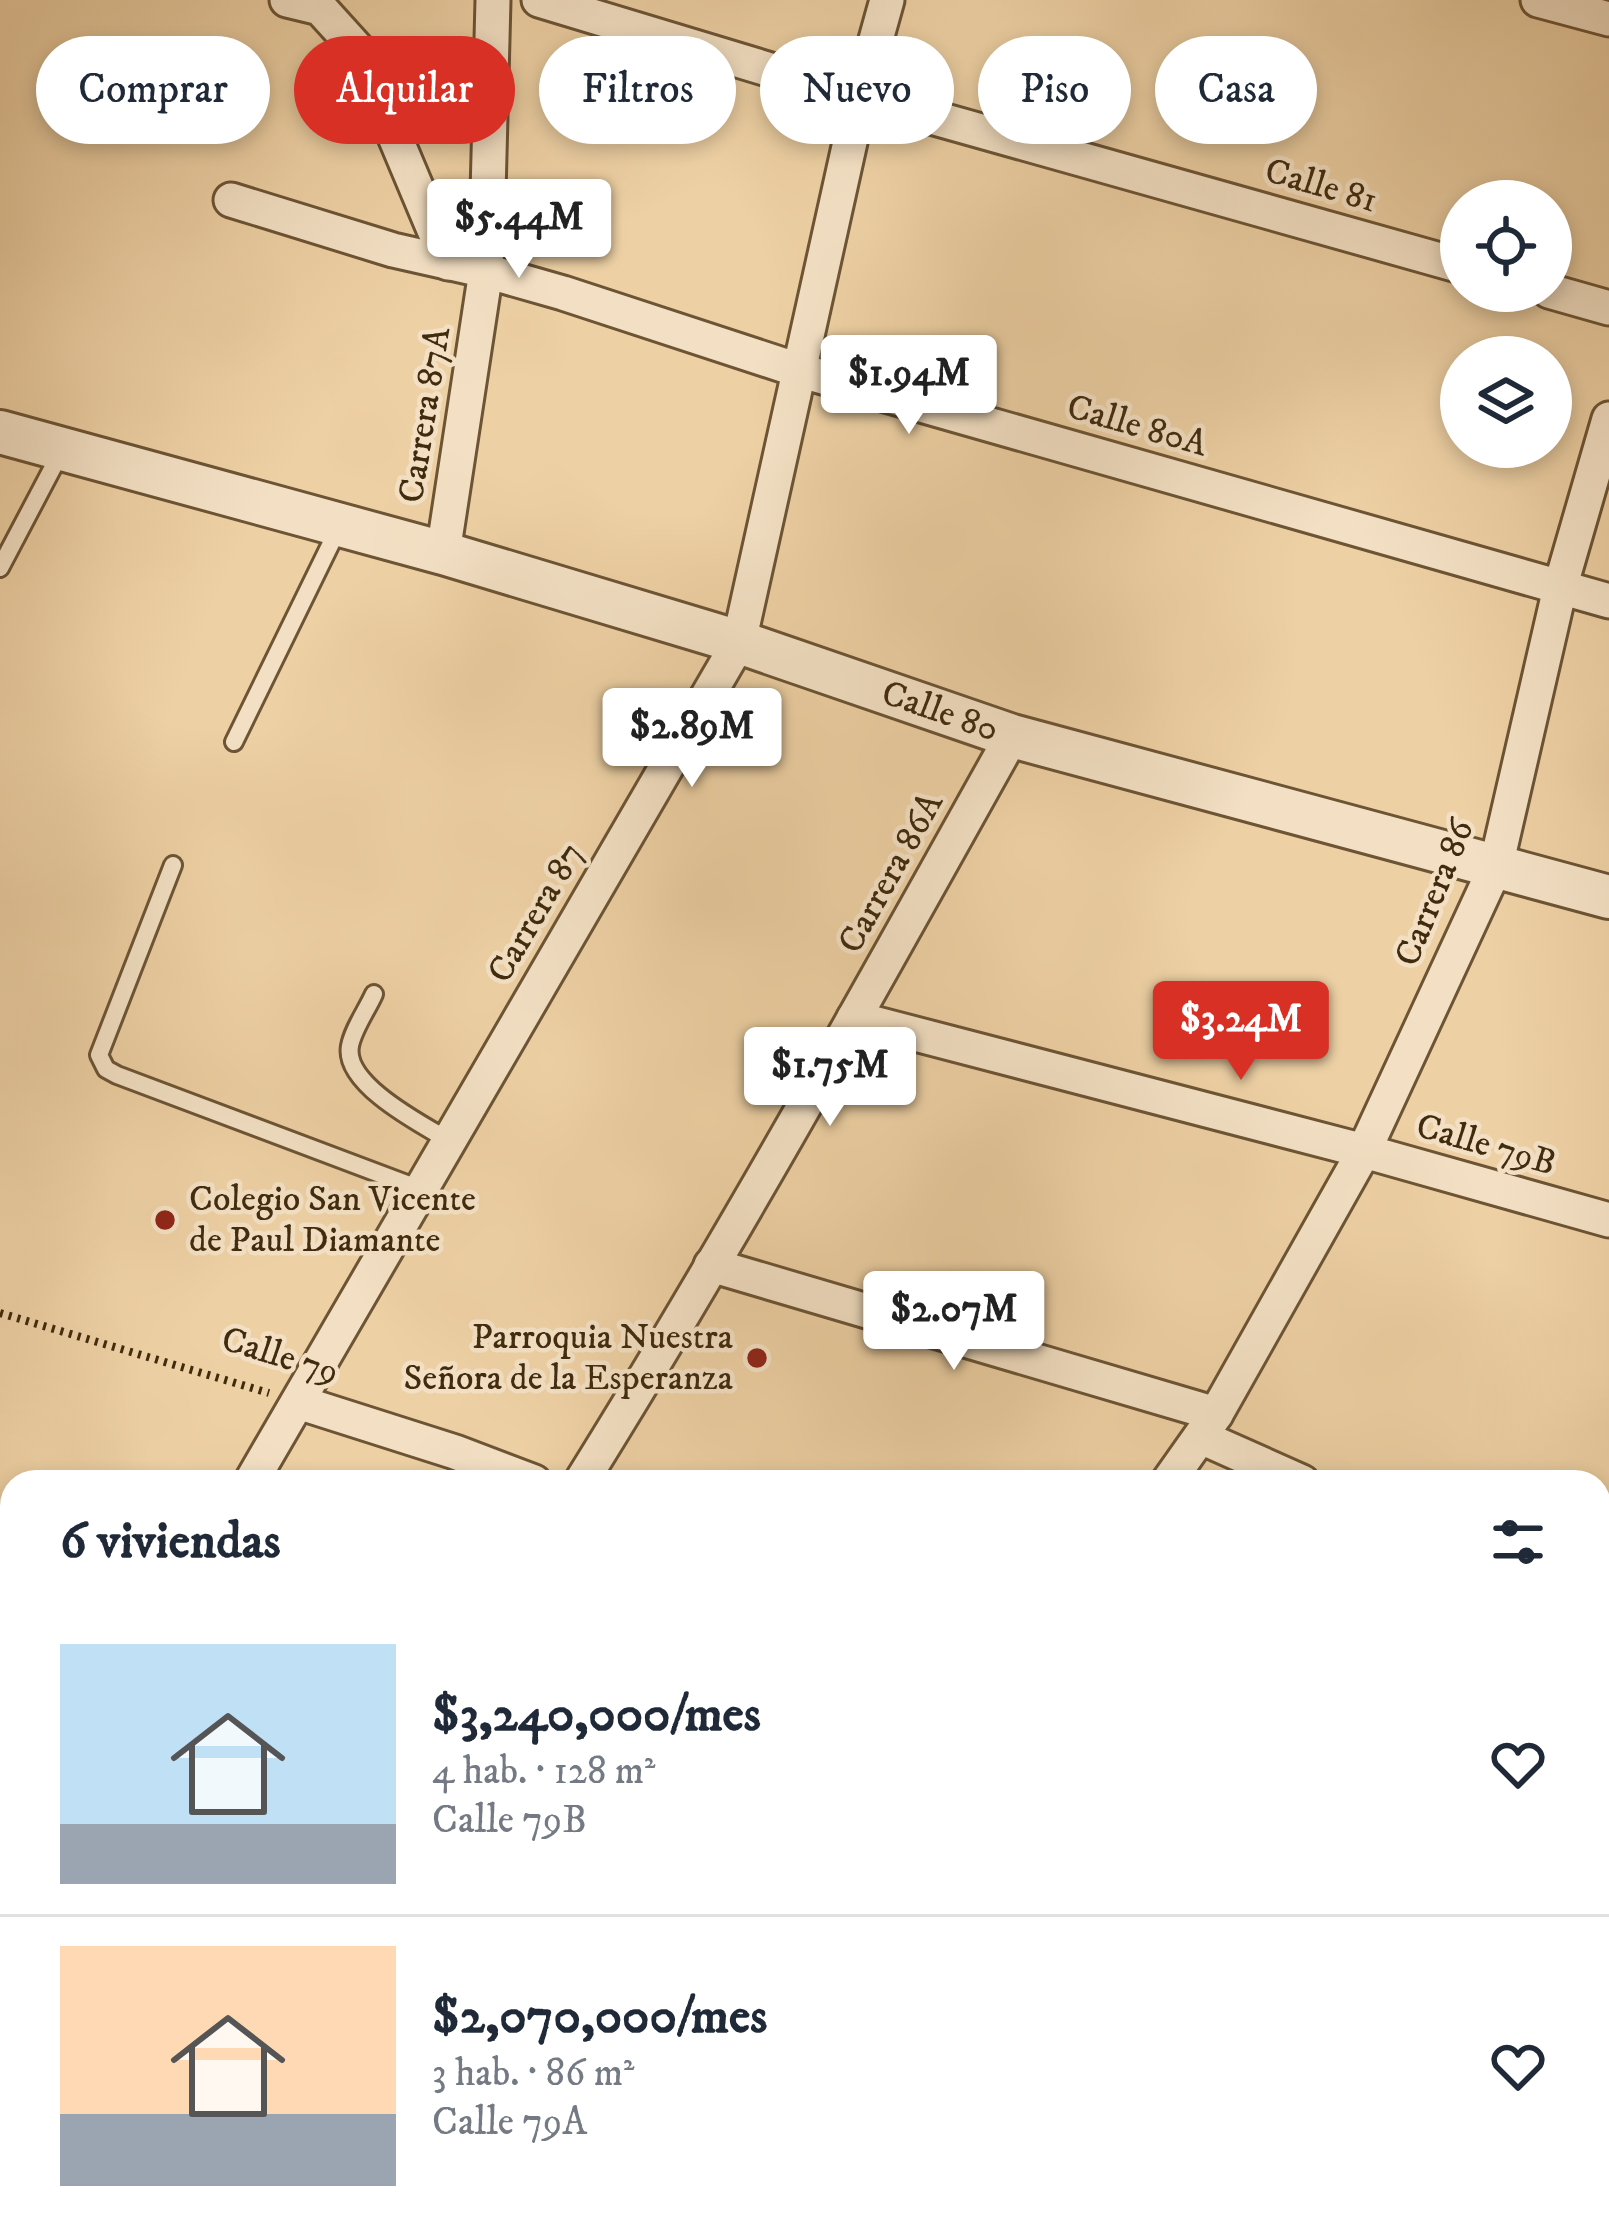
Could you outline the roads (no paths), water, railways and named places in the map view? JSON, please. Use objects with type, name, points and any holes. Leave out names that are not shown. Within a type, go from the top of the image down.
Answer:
[{"type":"street","points":[[287,0],[320,8],[359,51],[448,263]]},
{"type":"street","name":"Carrera 87A","points":[[443,553],[486,271],[493,0]]},
{"type":"street","name":"Calle 81","points":[[539,0],[760,67]]},
{"type":"street","name":"Carrera 87","points":[[877,36],[887,0]]},
{"type":"street","points":[[1538,0],[1609,19]]},
{"type":"street","name":"Calle 81","points":[[954,123],[1440,260]]},
{"type":"street","name":"Carrera 87","points":[[258,1470],[739,642],[849,144]]},
{"type":"street","name":"Calle 80A","points":[[231,200],[393,250],[486,271],[798,370],[1609,602]]},
{"type":"street","points":[[1572,298],[1609,308]]},
{"type":"street","name":"Carrera 86","points":[[1177,1470],[1208,1426],[1364,1151],[1496,866],[1560,588],[1609,419]]},
{"type":"street","name":"Calle 80","points":[[0,432],[443,553],[739,642],[1012,736],[1609,897]]},
{"type":"street","name":"Carrera 86A","points":[[588,1470],[854,1018],[1012,736]]},
{"type":"street","name":"Calle 79B","points":[[854,1018],[1609,1220]]},
{"type":"street","points":[[711,1265],[1208,1426],[1282,1470]]},
{"type":"street","name":"Calle 79","points":[[298,1402],[502,1470]]},
{"type":"lane","points":[[0,568],[62,449]]},
{"type":"lane","points":[[234,742],[339,525]]},
{"type":"lane","points":[[172,865],[99,1054],[106,1069],[420,1189]]},
{"type":"lane","points":[[374,994],[349,1048],[351,1060],[368,1088],[448,1141]]},
{"type":"place","name":"Colegio San Vicente de Paul Diamante","points":[[165,1220]]},
{"type":"place","name":"Parroquia Nuestra Señora de la Esperanza","points":[[757,1358]]}]
